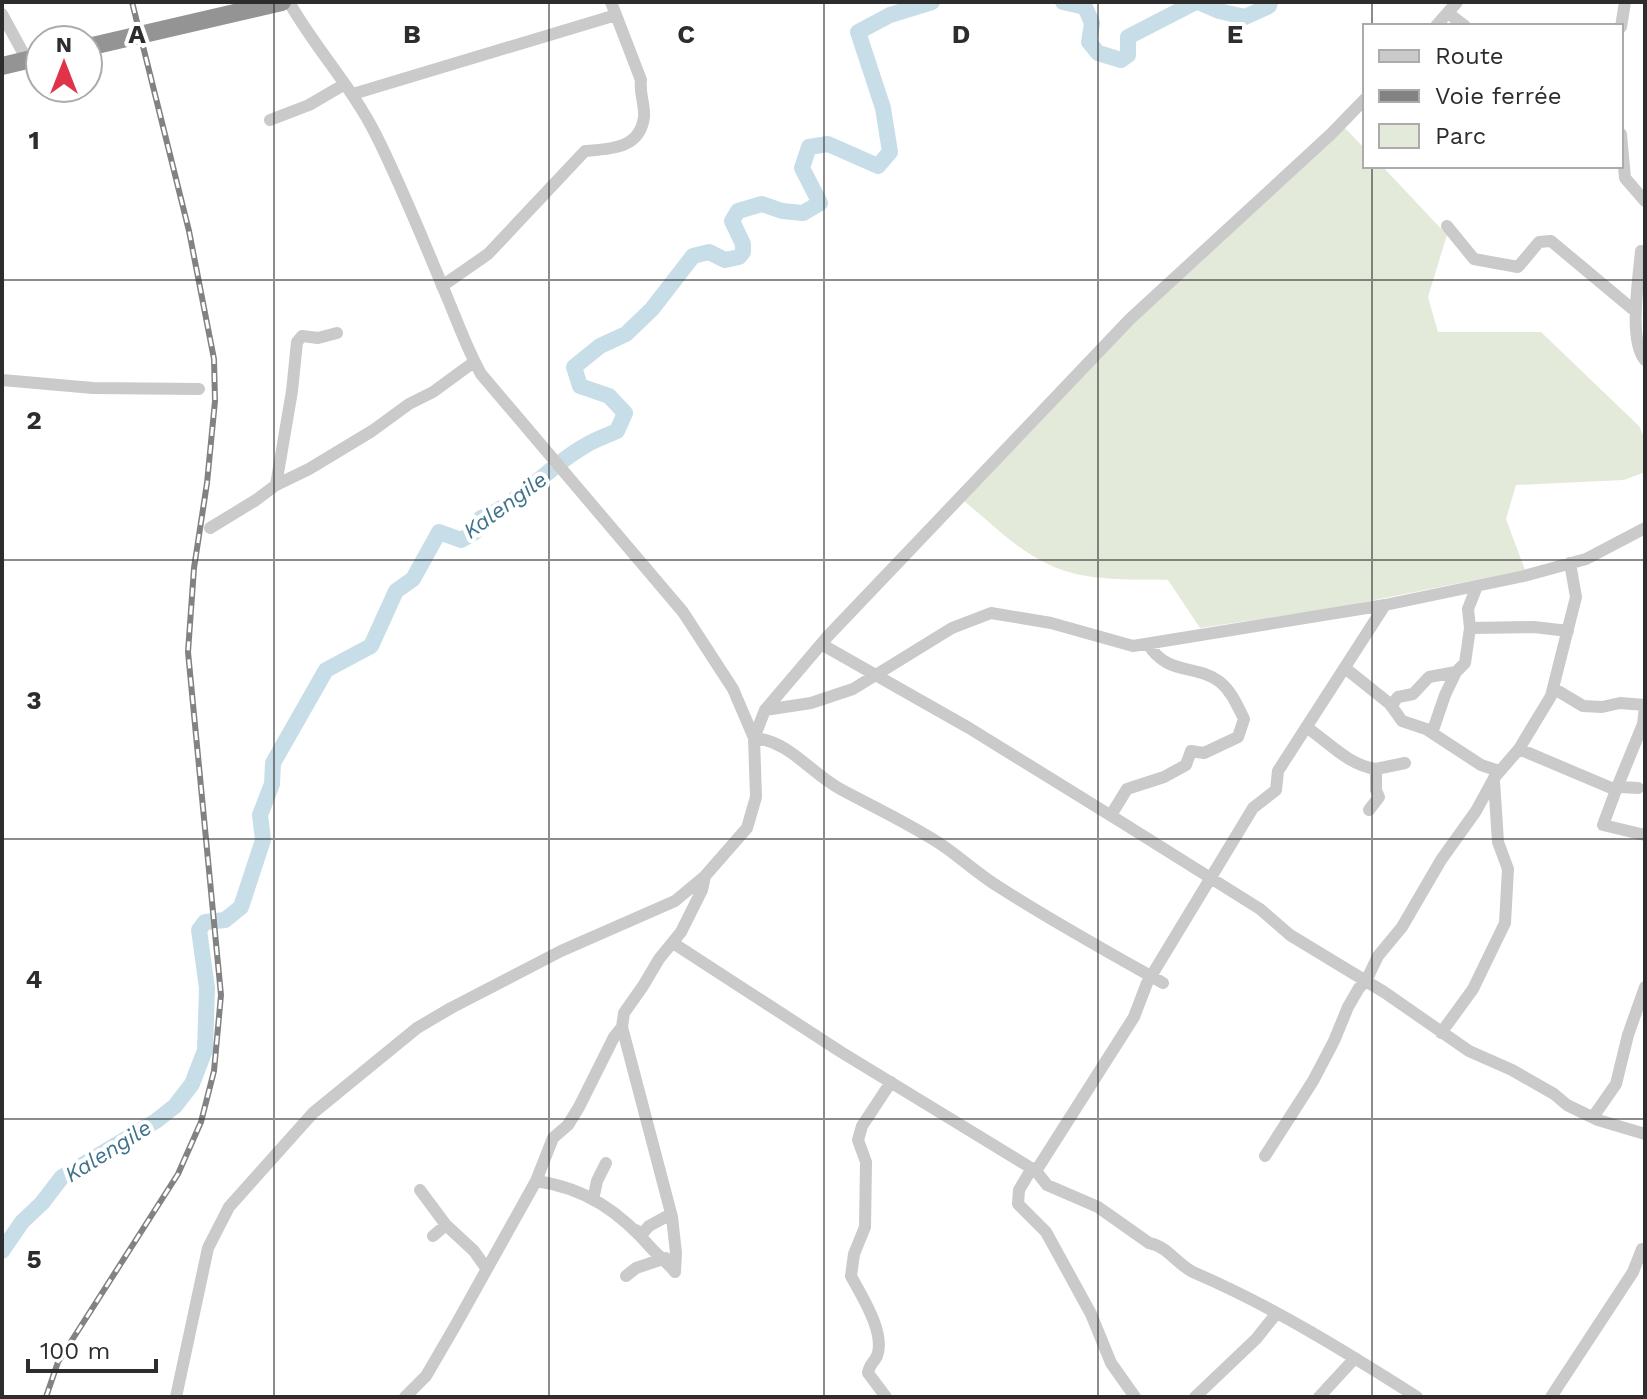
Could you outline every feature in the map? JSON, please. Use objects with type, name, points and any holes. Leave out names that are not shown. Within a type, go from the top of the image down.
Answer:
[{"type":"highway","points":[[104,43],[282,2]]},
{"type":"highway","points":[[2,66],[24,61]]},
{"type":"street","points":[[176,1397],[208,1248],[229,1207],[313,1113],[432,1019],[561,951],[675,901],[705,876],[747,828],[756,797],[754,738],[733,689],[683,612],[481,374],[375,133],[349,89],[307,34],[289,2]]},
{"type":"street","points":[[442,286],[488,254],[585,151],[621,148],[637,134],[644,118],[639,90],[641,80],[611,2]]},
{"type":"street","points":[[1438,24],[1457,2]]},
{"type":"street","points":[[1621,24],[1625,2]]},
{"type":"street","points":[[1448,13],[1462,24]]},
{"type":"street","points":[[2,14],[24,45]]},
{"type":"street","points":[[270,120],[349,89],[616,15]]},
{"type":"street","points":[[754,738],[765,710],[821,644],[1130,319],[1363,101]]},
{"type":"street","points":[[1623,156],[1625,178],[1645,201]]},
{"type":"street","points":[[1447,226],[1474,259],[1518,267],[1539,242],[1551,241],[1636,312]]},
{"type":"street","points":[[1641,251],[1636,312],[1639,353],[1645,360]]},
{"type":"street","points":[[276,485],[297,342],[302,336],[318,338],[337,333]]},
{"type":"street","points":[[210,528],[276,485],[372,431],[474,362]]},
{"type":"street","points":[[2,380],[19,384],[93,388],[199,389]]},
{"type":"street","points":[[765,710],[811,703],[853,689],[952,628],[991,613],[1051,623],[1133,646],[1385,605],[1477,586],[1586,559],[1645,528]]},
{"type":"street","points":[[1265,1156],[1313,1081],[1348,1007],[1378,956],[1402,927],[1441,860],[1476,811],[1496,775],[1519,749],[1551,696],[1576,597],[1570,563]]},
{"type":"street","points":[[1432,733],[1445,695],[1456,672],[1465,663],[1470,628],[1468,609],[1477,586]]},
{"type":"street","points":[[1135,1397],[1111,1363],[1091,1314],[1046,1232],[1016,1199],[1134,1017],[1151,976],[1253,808],[1276,790],[1278,771],[1385,605]]},
{"type":"street","points":[[1470,628],[1534,627],[1568,631]]},
{"type":"street","points":[[821,644],[969,728],[1111,815],[1260,909],[1290,935],[1491,1063],[1512,1070],[1567,1105],[1593,1117],[1645,1134]]},
{"type":"street","points":[[1111,815],[1127,789],[1164,777],[1186,765],[1191,751],[1204,753],[1238,737],[1244,719],[1232,693],[1221,683],[1201,672],[1187,672],[1172,666],[1148,644]]},
{"type":"street","points":[[1345,668],[1391,706],[1402,721],[1432,733],[1496,775]]},
{"type":"street","points":[[1391,706],[1398,697],[1413,694],[1429,677],[1456,672]]},
{"type":"street","points":[[1553,688],[1583,706],[1602,707],[1620,703],[1645,706],[1643,724],[1603,825],[1645,835]]},
{"type":"street","points":[[1306,727],[1328,742],[1342,757],[1376,769],[1405,763]]},
{"type":"street","points":[[754,738],[770,739],[841,790],[934,840],[996,885],[1163,983]]},
{"type":"street","points":[[1519,749],[1616,790]]},
{"type":"street","points":[[1369,810],[1379,797],[1376,769]]},
{"type":"street","points":[[1441,1033],[1473,989],[1505,923],[1508,869],[1498,842],[1496,775]]},
{"type":"street","points":[[1616,790],[1620,787],[1638,788]]},
{"type":"street","points":[[670,1256],[671,1214],[622,1027],[624,1013],[692,913],[705,876]]},
{"type":"street","points":[[673,943],[1034,1170],[1047,1185],[1098,1207],[1149,1243],[1158,1244],[1195,1273],[1355,1358],[1417,1397]]},
{"type":"street","points":[[1593,1117],[1616,1084],[1628,1035],[1645,987]]},
{"type":"street","points":[[405,1397],[426,1376],[536,1181],[553,1138],[568,1125],[622,1027]]},
{"type":"street","points":[[886,1397],[868,1373],[877,1355],[878,1340],[866,1301],[851,1276],[854,1254],[865,1227],[866,1162],[858,1140],[862,1126],[891,1082]]},
{"type":"street","points":[[593,1200],[597,1181],[606,1163]]},
{"type":"street","points":[[536,1181],[561,1185],[601,1202],[641,1235],[649,1226],[671,1214]]},
{"type":"street","points":[[420,1190],[446,1225],[474,1251],[486,1268]]},
{"type":"street","points":[[433,1236],[446,1225]]},
{"type":"street","points":[[631,1225],[658,1255],[670,1256]]},
{"type":"street","points":[[1551,1397],[1633,1272],[1642,1249],[1645,1253]]},
{"type":"street","points":[[626,1276],[636,1268],[670,1256]]},
{"type":"street","points":[[1195,1397],[1256,1339],[1276,1314]]},
{"type":"street","points":[[1319,1397],[1355,1358]]},
{"type":"green space","points":[[1343,126],[1363,147],[1363,168],[1384,168],[1447,235],[1428,297],[1438,332],[1541,332],[1639,426],[1645,439],[1645,472],[1624,480],[1516,485],[1506,519],[1525,570],[1335,608],[1200,628],[1168,580],[1108,578],[1064,570],[1027,552],[964,501],[1134,321]]},
{"type":"waterway","name":"Kalengile","points":[[2,1251],[22,1222],[62,1177],[156,1121],[175,1106],[192,1084],[205,1050],[207,988],[199,930],[205,922],[225,920],[241,907],[263,840],[260,815],[272,784],[273,763],[326,670],[371,646],[396,591],[413,579],[439,532],[461,540],[475,532],[481,518],[521,495],[570,455],[617,431],[625,413],[609,396],[580,386],[574,367],[600,346],[626,334],[652,309],[693,256],[709,252],[725,260],[739,257],[743,244],[732,221],[738,211],[762,204],[782,211],[803,213],[820,203],[802,168],[809,147],[828,144],[878,166],[890,152],[883,108],[858,32],[890,15],[932,2]]},
{"type":"waterway","name":"Kalengile","points":[[1063,2],[1085,7],[1092,23],[1089,42],[1098,53],[1121,60],[1128,55],[1128,37],[1196,2]]},
{"type":"waterway","name":"Kalengile","points":[[1198,2],[1245,17],[1269,6],[1270,2]]},
{"type":"railway","points":[[46,1397],[58,1362],[178,1174],[201,1122],[214,1071],[221,995],[188,652],[194,568],[215,401],[214,359],[189,231],[132,2]]}]
